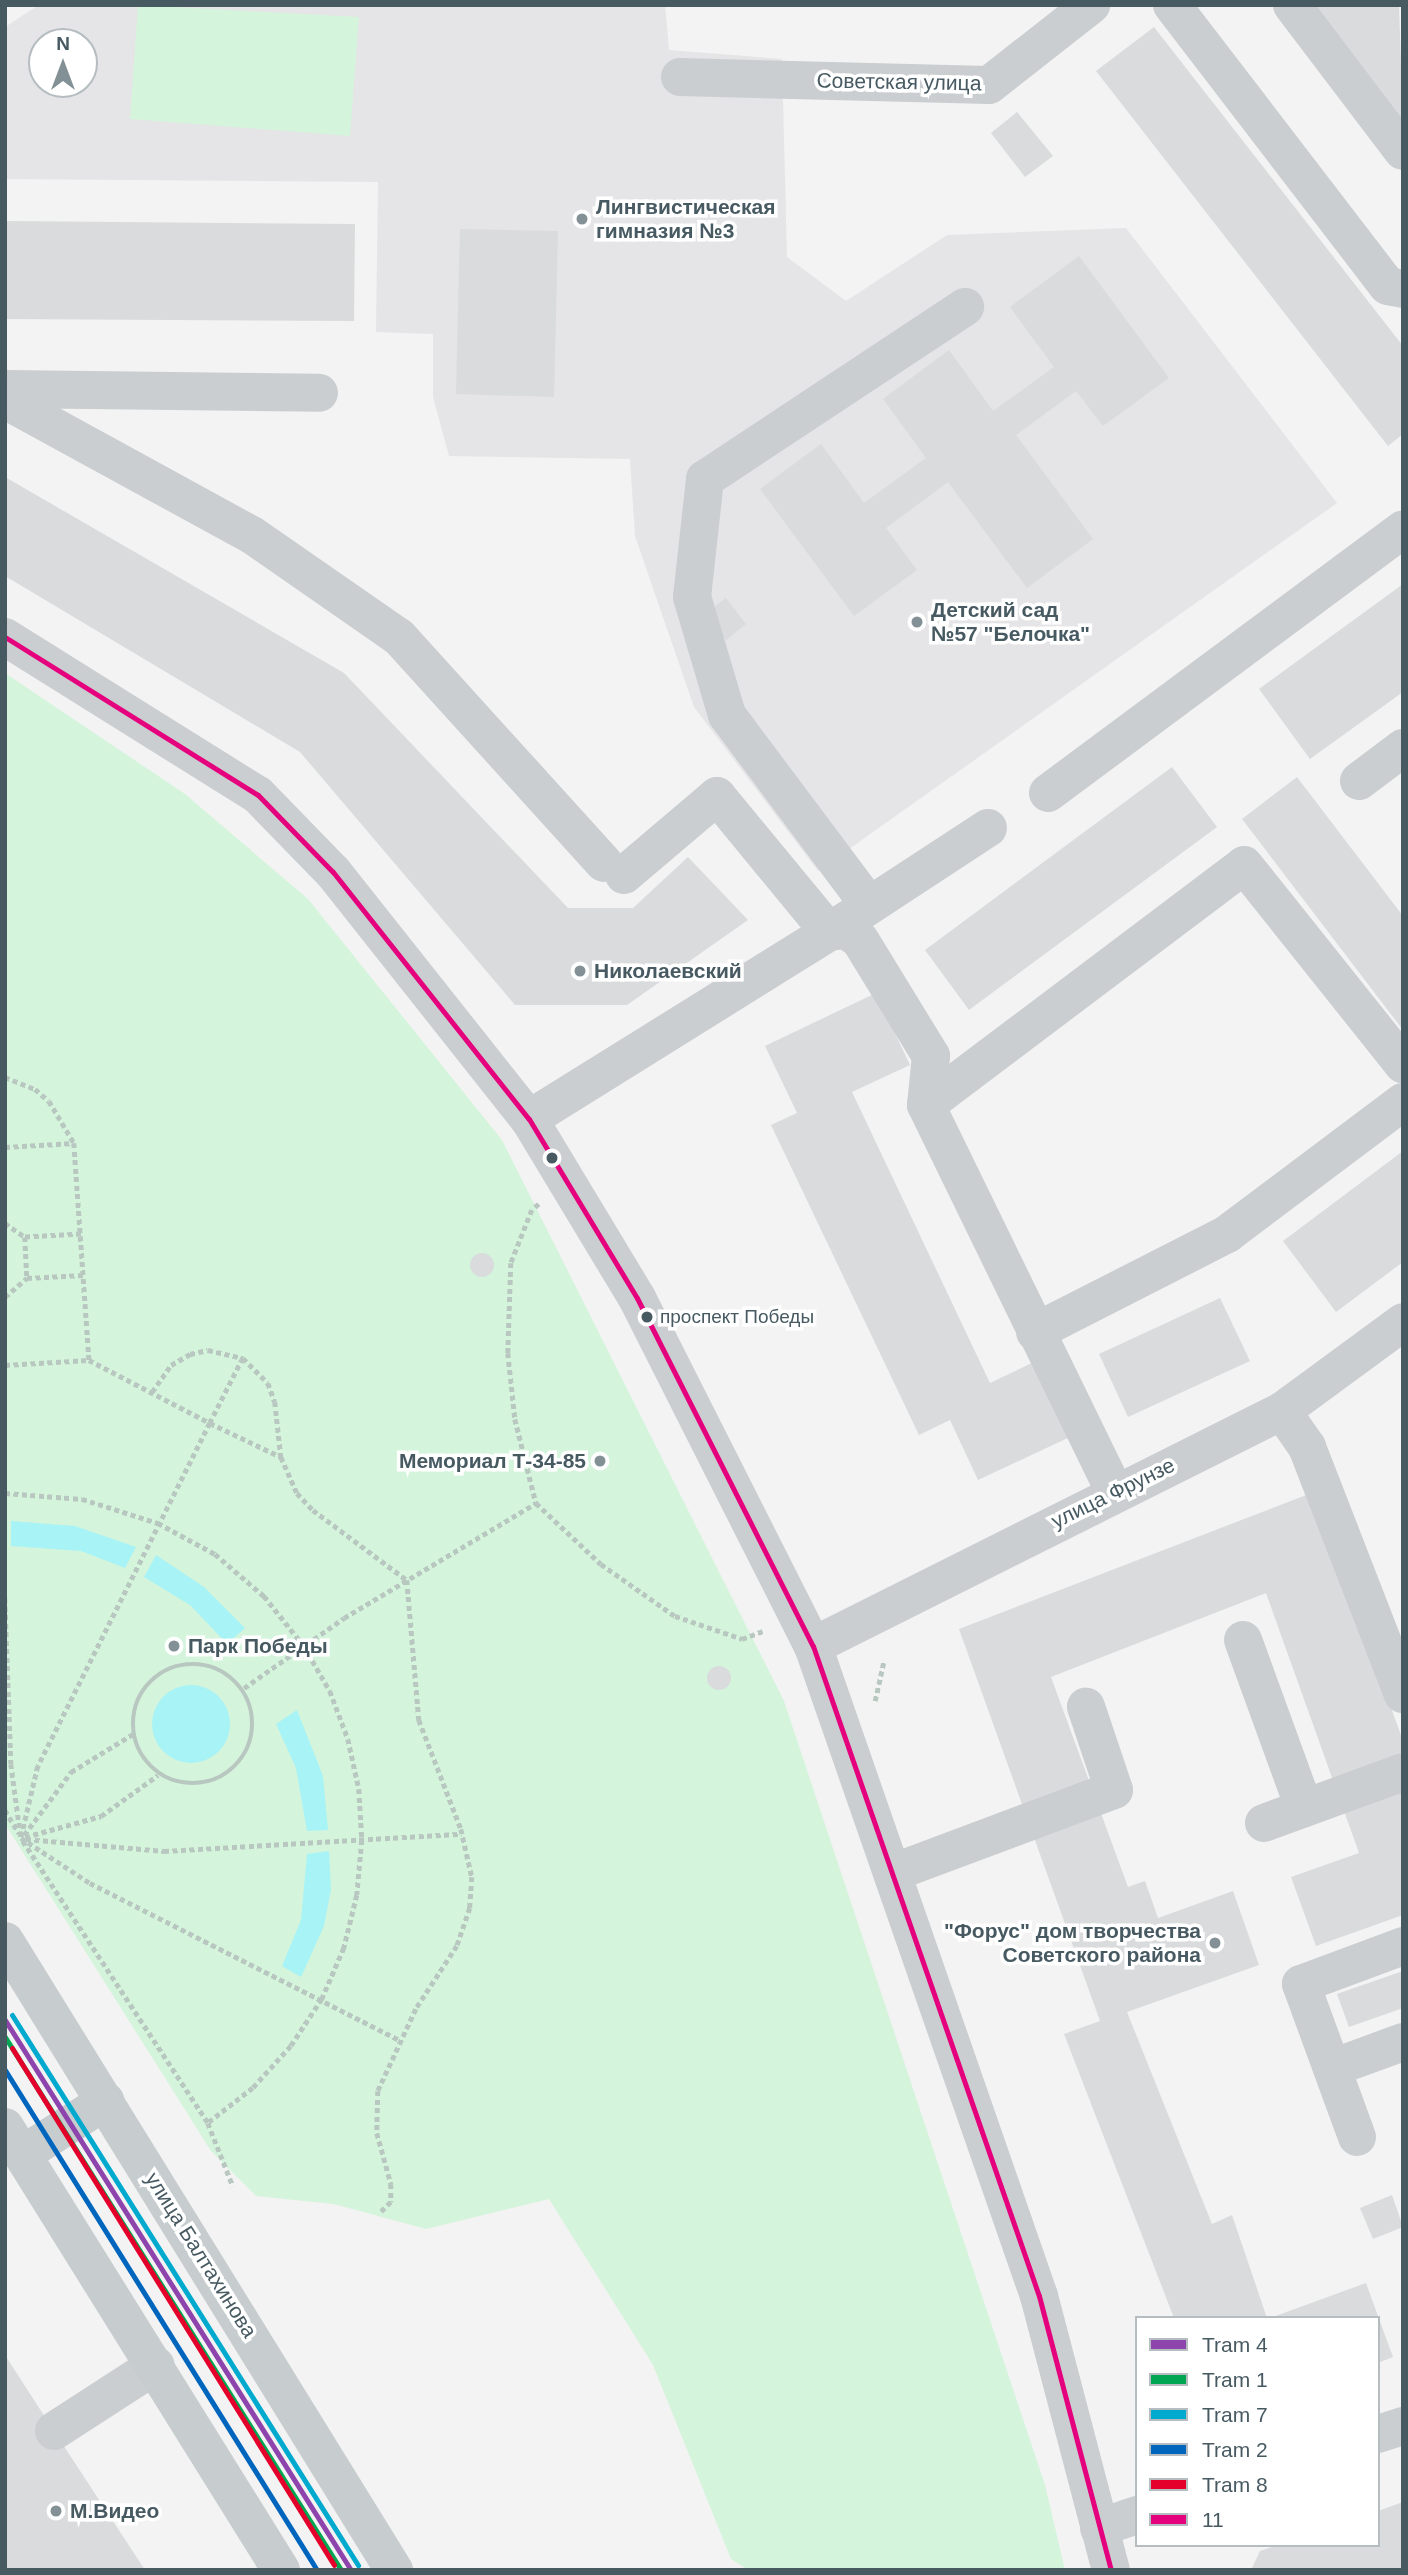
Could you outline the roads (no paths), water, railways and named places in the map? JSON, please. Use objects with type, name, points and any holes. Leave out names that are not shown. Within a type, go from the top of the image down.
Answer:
[{"type":"main road","name":"улица Балтахинова","points":[[5,1941],[394,2570]]},
{"type":"main road","points":[[106,2101],[14,2140],[281,2570]]},
{"type":"street","name":"Советская улица","points":[[680,77],[989,85],[1091,5]]},
{"type":"street","points":[[1172,5],[1388,286],[1403,289]]},
{"type":"street","points":[[1292,5],[1403,151]]},
{"type":"street","points":[[869,905],[727,715],[692,597],[705,479],[965,307]]},
{"type":"street","points":[[5,389],[319,393]]},
{"type":"street","points":[[5,400],[252,536],[398,637],[614,869],[717,796],[829,932]]},
{"type":"street","points":[[1048,793],[1403,529]]},
{"type":"street","points":[[5,637],[258,795],[333,872],[529,1119],[637,1298],[813,1646],[1039,2296],[1111,2570]]},
{"type":"street","points":[[1359,781],[1403,748]]},
{"type":"street","points":[[529,1119],[829,932],[988,828]]},
{"type":"street","points":[[926,1105],[1244,865],[1403,1064]]},
{"type":"street","points":[[829,932],[846,930],[860,940],[931,1056],[926,1105],[1115,1492]]},
{"type":"street","points":[[1035,1332],[1227,1234],[1403,1101]]},
{"type":"street","name":"улица Фрунзе","points":[[813,1646],[1115,1492],[1282,1411],[1403,1322]]},
{"type":"street","points":[[1282,1411],[1307,1447],[1403,1694]]},
{"type":"street","points":[[1243,1640],[1304,1808]]},
{"type":"street","points":[[892,1873],[1114,1790],[1086,1707]]},
{"type":"street","points":[[1264,1823],[1403,1772]]},
{"type":"street","points":[[1357,2137],[1301,1984],[1403,1946]]},
{"type":"street","points":[[1332,2068],[1403,2042]]},
{"type":"street","points":[[54,2431],[156,2365]]},
{"type":"street","points":[[1380,2433],[1403,2426]]},
{"type":"street","points":[[1099,2528],[1135,2516]]},
{"type":"water","points":[[11,1521],[75,1526],[136,1547],[125,1568],[81,1551],[11,1546]]},
{"type":"water","points":[[156,1555],[204,1587],[245,1628],[227,1644],[190,1605],[144,1577]]},
{"type":"water","points":[[191,1685],[206,1688],[219,1696],[227,1709],[230,1724],[227,1739],[219,1752],[206,1760],[191,1763],[176,1760],[163,1752],[155,1739],[152,1724],[155,1709],[163,1696],[176,1688]]},
{"type":"water","points":[[297,1710],[323,1776],[328,1830],[307,1831],[296,1768],[276,1724]]},
{"type":"water","points":[[329,1851],[331,1889],[324,1926],[301,1977],[282,1966],[301,1920],[307,1854]]},
{"type":"tram line","name":"7","points":[[12,2015],[358,2565]]},
{"type":"tram line","name":"4","points":[[5,2020],[351,2570]]},
{"type":"tram line","name":"1","points":[[5,2037],[341,2570]]},
{"type":"tram line","name":"8","points":[[12,2048],[334,2565]]},
{"type":"tram line","name":"2","points":[[5,2070],[317,2570]]},
{"type":"place","name":"Лингвистическая гимназия №3","points":[[582,219]]},
{"type":"place","name":"Детский сад №57 \"Белочка\"","points":[[917,622]]},
{"type":"place","name":"Николаевский","points":[[580,971]]},
{"type":"place","name":"проспект Победы","points":[[647,1317]]},
{"type":"place","name":"Мемориал Т-34-85","points":[[600,1461]]},
{"type":"place","name":"Парк Победы","points":[[174,1646]]},
{"type":"place","name":"\"Форус\" дом творчества Советского района","points":[[1215,1943]]},
{"type":"place","name":"М.Видео","points":[[56,2511]]}]
